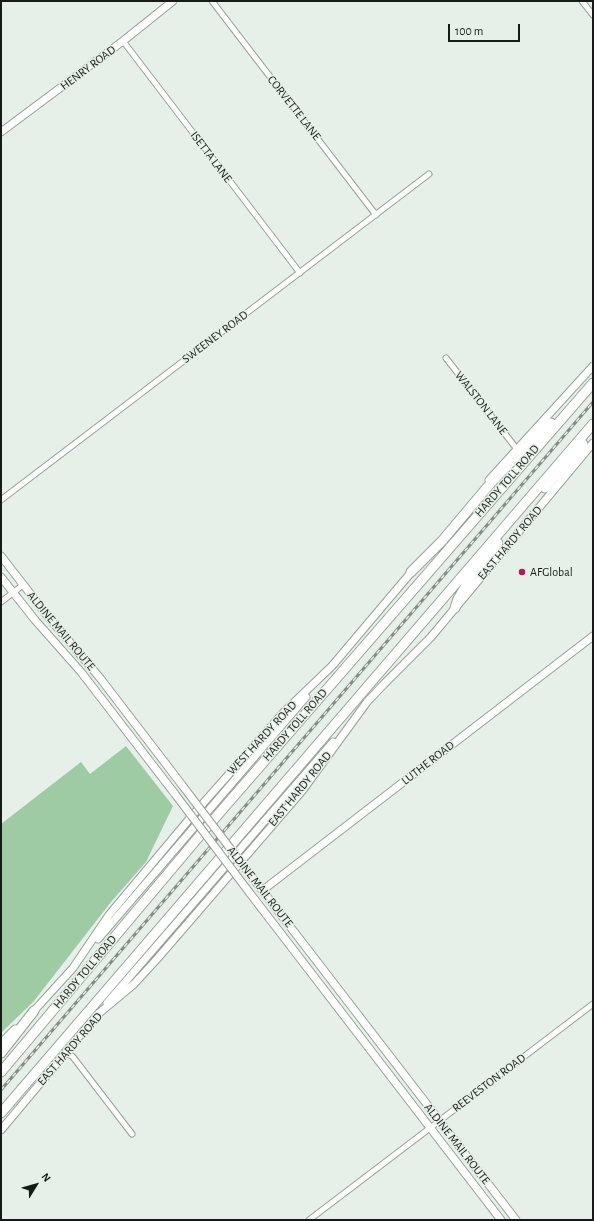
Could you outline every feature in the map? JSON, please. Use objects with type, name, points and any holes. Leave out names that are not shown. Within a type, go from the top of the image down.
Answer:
[{"type":"highway","name":"HARDY TOLL ROAD","points":[[1,1072],[202,833],[593,383]]},
{"type":"highway","points":[[411,572],[442,541],[490,484],[538,434],[571,408]]},
{"type":"highway","points":[[1,1113],[593,424]]},
{"type":"highway","points":[[455,608],[458,599],[471,577],[495,546],[593,432]]},
{"type":"highway","points":[[1,1053],[34,1011]]},
{"type":"main road","name":"HENRY ROAD","points":[[1,132],[123,41],[173,1]]},
{"type":"main road","name":"WEST HARDY ROAD","points":[[1,1043],[34,1011],[73,968],[110,915],[191,817],[284,712],[332,666],[516,448],[593,366]]},
{"type":"main road","name":"EAST HARDY ROAD","points":[[1,1130],[67,1053],[98,1014],[134,984],[157,959],[302,791],[367,702],[431,637],[593,443]]},
{"type":"main road","name":"ALDINE MAIL ROUTE","points":[[1,556],[136,724],[234,854],[318,960],[439,1121],[516,1220]]},
{"type":"main road","name":"ALDINE MAIL ROUTE","points":[[1,577],[128,733],[501,1220]]},
{"type":"main road","name":"LUTHE ROAD","points":[[262,890],[593,636]]},
{"type":"main road","points":[[65,655],[74,646]]},
{"type":"main road","points":[[73,968],[196,822],[332,666]]},
{"type":"main road","points":[[98,1014],[234,854],[367,702]]},
{"type":"main road","points":[[128,733],[136,724]]},
{"type":"main road","points":[[308,968],[318,960]]},
{"type":"main road","points":[[362,1037],[370,1030]]},
{"type":"main road","points":[[490,1206],[500,1198]]},
{"type":"street","name":"CORVETTE LANE","points":[[212,1],[376,215]]},
{"type":"street","points":[[582,1],[593,15]]},
{"type":"street","name":"ISETTA LANE","points":[[123,41],[300,273]]},
{"type":"street","name":"SWEENEY ROAD","points":[[1,500],[429,174]]},
{"type":"street","name":"WALSTON LANE","points":[[446,358],[516,448]]},
{"type":"street","points":[[1,602],[23,585]]},
{"type":"street","name":"REEVESTON ROAD","points":[[309,1220],[593,1004]]},
{"type":"street","points":[[67,1053],[73,1057],[132,1134]]},
{"type":"green space","points":[[126,746],[173,806],[146,862],[111,902],[34,1001],[1,1033],[1,824],[81,762],[90,774]]},
{"type":"railway","points":[[1,1090],[593,402]]},
{"type":"place","name":"AFGlobal","points":[[522,572]]}]
